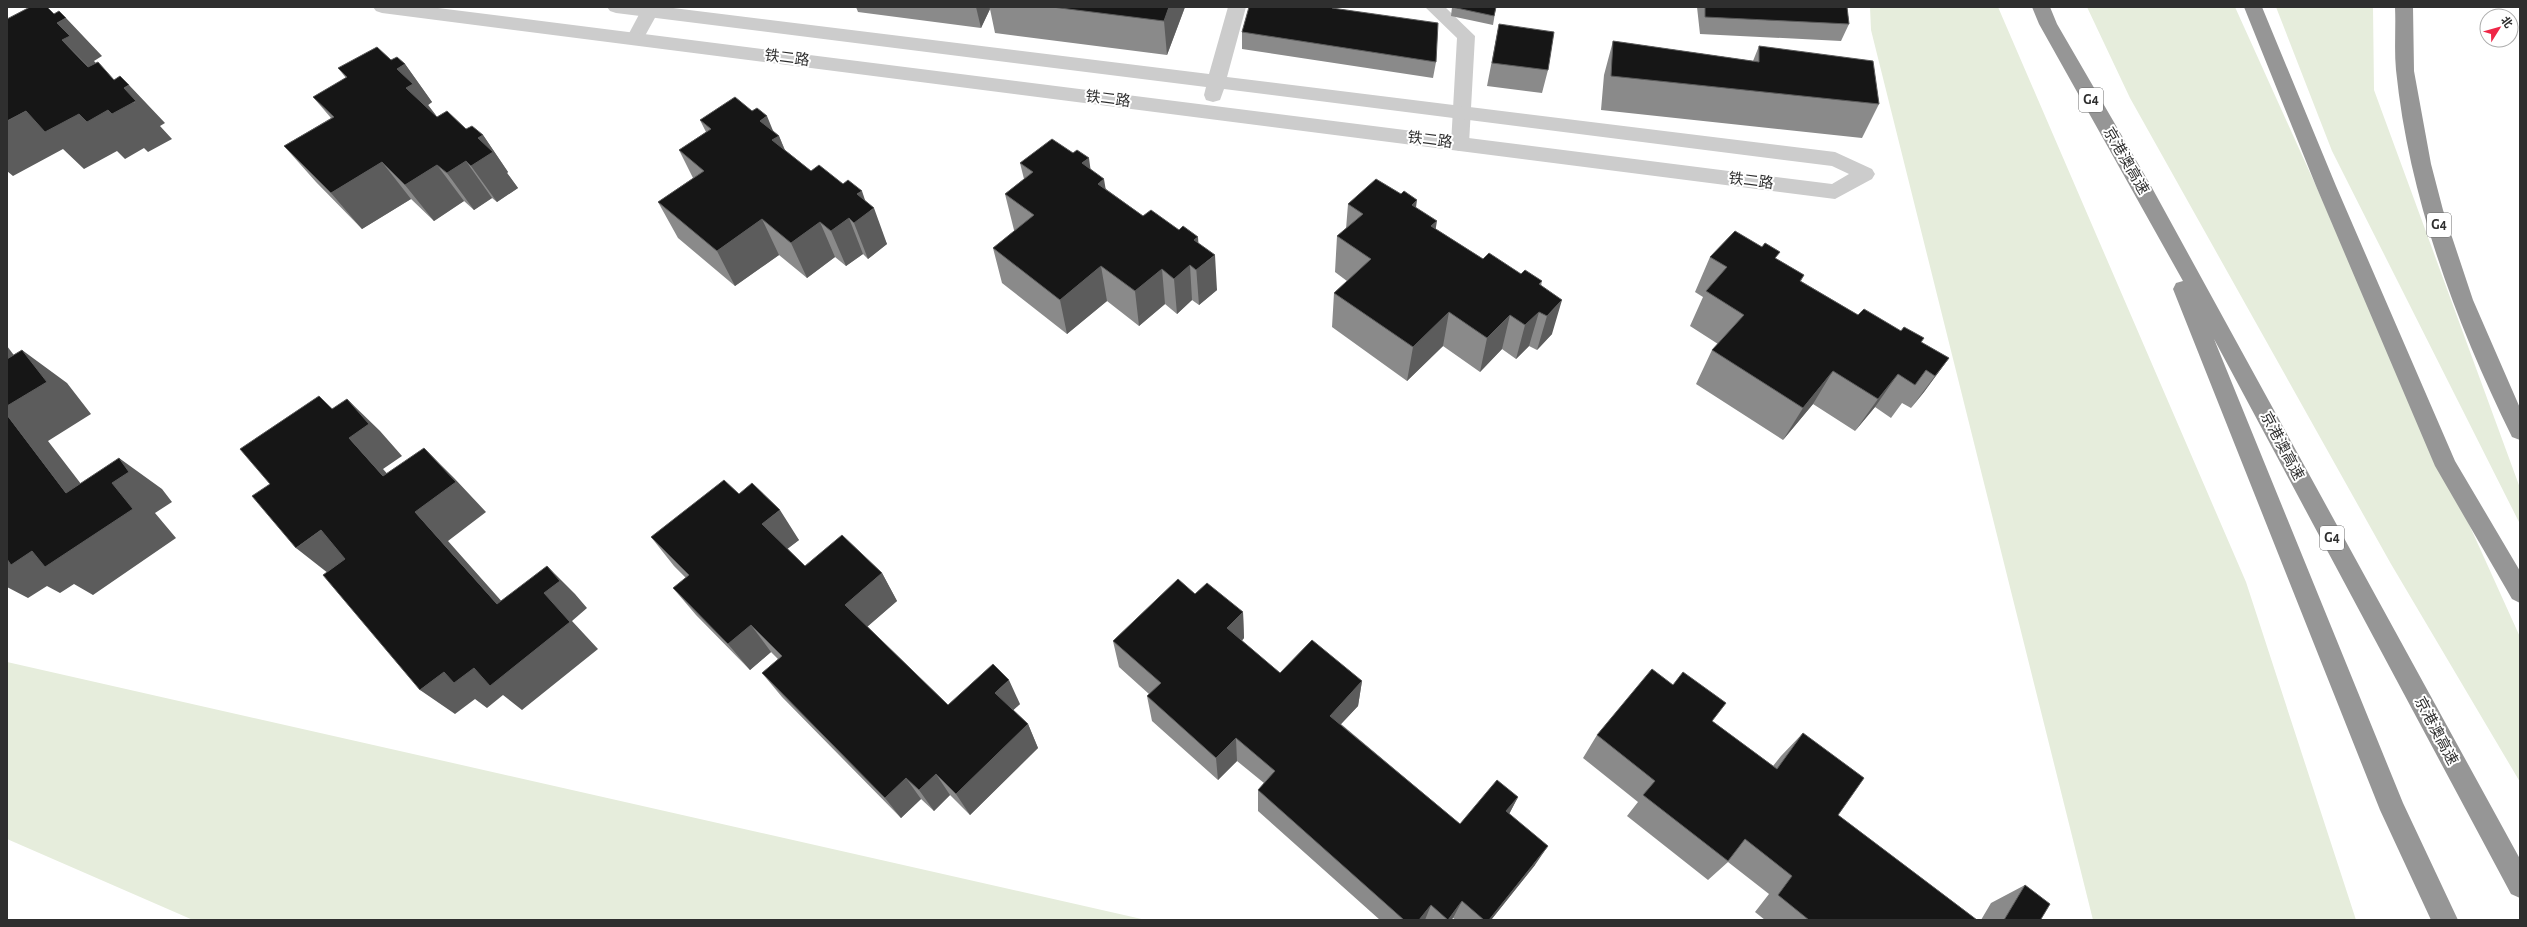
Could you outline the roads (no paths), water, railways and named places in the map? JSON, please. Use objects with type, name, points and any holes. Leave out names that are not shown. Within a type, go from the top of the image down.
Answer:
[{"type":"highway","name":"京港澳高速","points":[[2042,7],[2048,24],[2144,191],[2520,886]]},
{"type":"highway","points":[[2253,7],[2283,83],[2446,466],[2520,592]]},
{"type":"highway","name":"G4","points":[[2404,7],[2405,70],[2421,162],[2449,262],[2499,389],[2520,431]]},
{"type":"highway","points":[[2144,191],[2393,810],[2445,920]]},
{"type":"street","name":"铁二路","points":[[382,7],[1835,192],[1866,174],[1835,159],[1217,82],[651,9],[616,7]]},
{"type":"street","points":[[1208,112],[1237,7]]},
{"type":"street","points":[[1434,7],[1466,36],[1460,144]]},
{"type":"street","points":[[635,39],[651,9]]}]
